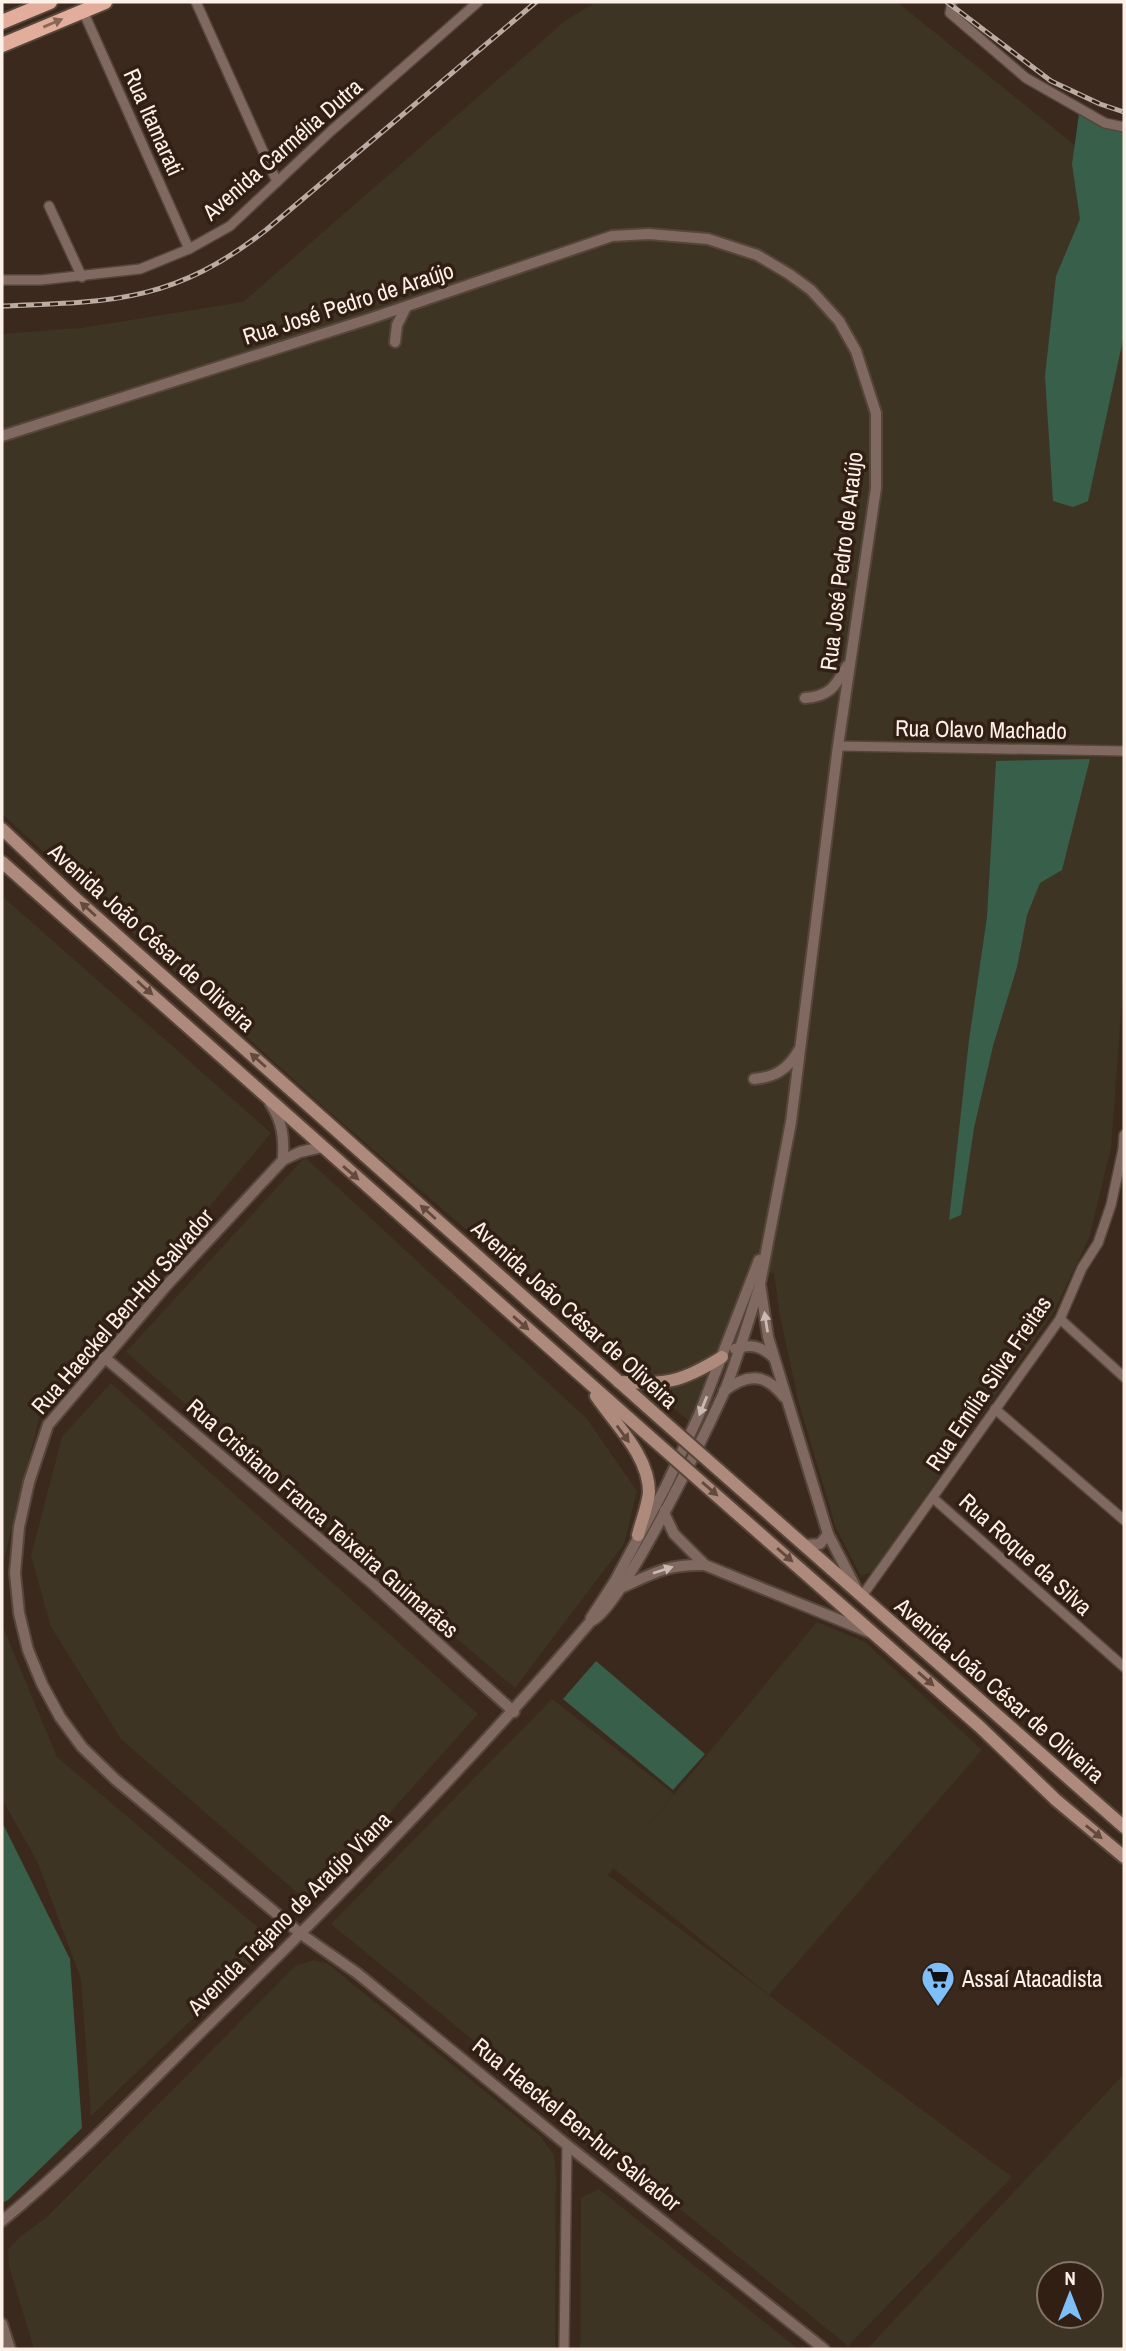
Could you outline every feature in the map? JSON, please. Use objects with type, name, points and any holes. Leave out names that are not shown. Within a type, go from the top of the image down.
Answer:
[{"type":"highway","points":[[2,22],[50,2]]},
{"type":"highway","points":[[2,45],[105,2]]},
{"type":"main road","name":"Avenida João César de Oliveira","points":[[2,829],[74,897],[619,1382],[1124,1827]]},
{"type":"main road","name":"Avenida João César de Oliveira","points":[[2,862],[980,1727],[1055,1800],[1124,1857]]},
{"type":"main road","points":[[619,1382],[673,1382],[695,1374],[722,1357]]},
{"type":"main road","points":[[584,1379],[635,1450],[643,1468],[649,1492],[638,1535]]},
{"type":"main road","points":[[875,1634],[878,1625],[884,1621],[891,1622]]},
{"type":"street","points":[[196,2],[277,182]]},
{"type":"street","name":"Avenida Carmélia Dutra","points":[[2,280],[82,277],[140,269],[189,249],[229,226],[478,2]]},
{"type":"street","points":[[952,2],[950,13],[1026,78],[1105,123],[1124,127]]},
{"type":"street","name":"Rua Itamarati","points":[[83,11],[189,249]]},
{"type":"street","points":[[49,206],[82,277]]},
{"type":"street","name":"Rua José Pedro de Araújo","points":[[2,436],[406,307],[612,236],[649,234],[708,239],[757,255],[811,290],[839,321],[856,351],[876,413],[876,488],[838,746],[791,1122],[760,1284],[768,1336],[828,1534],[860,1594]]},
{"type":"street","points":[[395,342],[397,325],[406,307]]},
{"type":"street","points":[[805,698],[822,696],[836,686],[851,661]]},
{"type":"street","name":"Rua Olavo Machado","points":[[838,746],[1124,751]]},
{"type":"street","points":[[754,1079],[783,1071],[800,1047]]},
{"type":"street","points":[[264,1096],[277,1114],[284,1135],[283,1160]]},
{"type":"street","name":"Rua Emília Silva Freitas","points":[[860,1594],[933,1498],[1060,1319],[1082,1268],[1098,1243],[1111,1205],[1124,1149],[1124,1135]]},
{"type":"street","name":"Rua Haeckel Ben-Hur Salvador","points":[[301,1934],[116,1780],[82,1747],[60,1717],[28,1650],[19,1614],[15,1573],[19,1527],[29,1482],[48,1426],[104,1357],[283,1160],[300,1152],[322,1147]]},
{"type":"street","name":"Rua José Pedro de Araújo","points":[[757,1264],[768,1242]]},
{"type":"street","name":"Avenida Trajano de Araújo Viana","points":[[591,1621],[666,1486],[722,1357],[757,1264]]},
{"type":"street","name":"Avenida Trajano de Araújo Viana","points":[[2,2221],[93,2138],[301,1934],[514,1712],[591,1621],[599,1617],[623,1587],[664,1513],[724,1391],[760,1284]]},
{"type":"street","points":[[1060,1319],[1124,1377]]},
{"type":"street","points":[[722,1357],[741,1347],[758,1347],[766,1350],[776,1360]]},
{"type":"street","name":"Rua Cristiano Franca Teixeira Guimarães","points":[[104,1357],[374,1585],[514,1712]]},
{"type":"street","points":[[724,1391],[736,1382],[755,1378],[772,1384],[787,1403]]},
{"type":"street","points":[[995,1409],[1124,1520]]},
{"type":"street","points":[[681,1453],[664,1513],[674,1534],[705,1565]]},
{"type":"street","name":"Rua Roque da Silva","points":[[933,1498],[1124,1667]]},
{"type":"street","points":[[804,1545],[820,1544],[828,1534]]},
{"type":"street","name":"Avenida Trajano de Araújo Viana","points":[[623,1587],[663,1568],[684,1564],[705,1565],[875,1634]]},
{"type":"street","name":"Rua Haeckel Ben-hur Salvador","points":[[301,1934],[358,1973],[567,2146],[824,2349]]},
{"type":"street","points":[[564,2349],[567,2146]]},
{"type":"street","points":[[2,2324],[10,2349]]},
{"type":"shaded area","points":[[596,2],[897,2],[1082,151],[1124,162],[1124,973],[1111,1148],[1089,1238],[1053,1313],[873,1572],[861,1576],[836,1528],[798,1400],[779,1311],[774,1273],[756,1270],[720,1347],[690,1422],[326,1109],[2,814],[2,334],[81,328],[243,302],[565,21]]},
{"type":"shaded area","points":[[2,896],[271,1133],[42,1406],[2,1567]]},
{"type":"shaded area","points":[[305,1157],[587,1419],[637,1491],[624,1544],[515,1688],[367,1563],[126,1352]]},
{"type":"shaded area","points":[[111,1383],[478,1714],[309,1903],[121,1739],[51,1627],[31,1556],[62,1437]]},
{"type":"shaded area","points":[[817,1622],[865,1642],[982,1750],[769,1995],[613,1868]]},
{"type":"shaded area","points":[[2,1625],[57,1757],[274,1941],[91,2116],[81,1979],[37,1861],[2,1799]]},
{"type":"shaded area","points":[[552,1699],[674,1794],[608,1875],[1012,2177],[848,2346],[331,1924]]},
{"type":"shaded area","points":[[314,1960],[328,1964],[540,2136],[554,2155],[555,2349],[34,2349],[9,2266],[8,2249],[47,2217],[295,1966]]},
{"type":"shaded area","points":[[1124,2074],[1124,2349],[867,2349]]},
{"type":"shaded area","points":[[599,2189],[798,2349],[580,2349],[581,2198]]},
{"type":"green space","points":[[1079,114],[1124,128],[1124,335],[1088,501],[1073,507],[1053,501],[1045,376],[1056,276],[1080,219],[1072,164]]},
{"type":"green space","points":[[1090,759],[1062,870],[1040,883],[1027,915],[1017,967],[993,1046],[974,1128],[961,1215],[949,1220],[969,1040],[987,917],[996,761]]},
{"type":"green space","points":[[596,1661],[705,1754],[673,1790],[563,1699]]},
{"type":"green space","points":[[2,1822],[70,1959],[82,2128],[2,2203]]},
{"type":"railway","points":[[2,306],[77,303],[141,294],[202,272],[266,230],[536,2]]},
{"type":"railway","points":[[947,2],[1051,81],[1124,112]]},
{"type":"place","name":"Assaí Atacadista","points":[[938,2008]]}]
